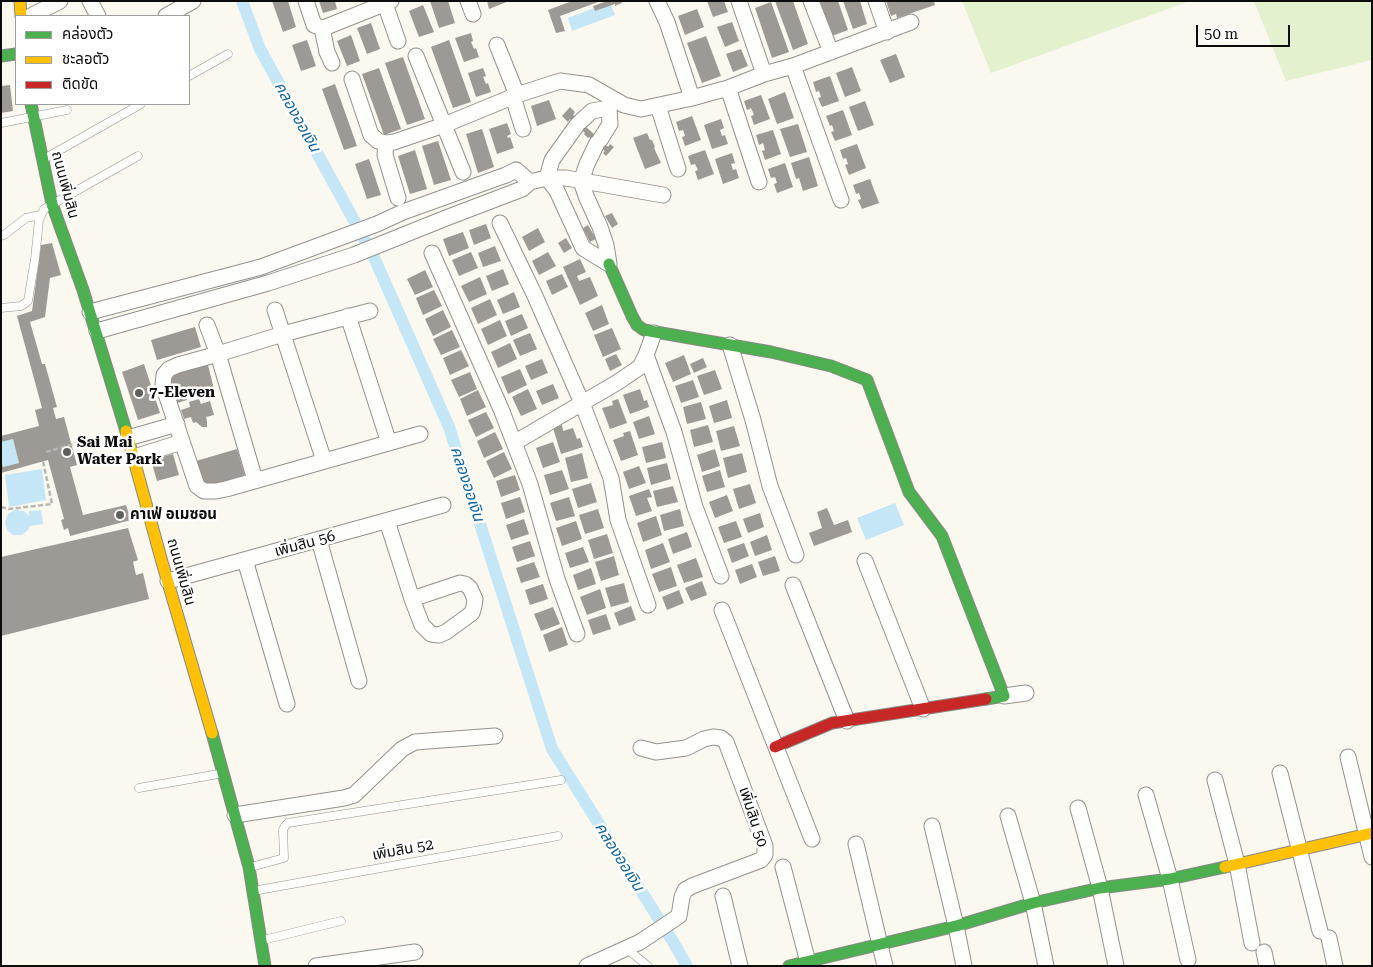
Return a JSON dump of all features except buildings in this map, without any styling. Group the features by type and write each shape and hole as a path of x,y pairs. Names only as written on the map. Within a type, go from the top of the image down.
{"street":[{"path":"20,1 21,15"},
{"path":"33,15 60,1"},
{"path":"90,1 97,15"},
{"path":"168,15 193,1"},
{"path":"306,1 314,25 325,29"},
{"path":"658,1 667,22 692,98"},
{"path":"739,1 764,74"},
{"path":"810,1 831,52"},
{"path":"876,1 887,32"},
{"path":"332,63 327,52 323,33 326,27 386,2 398,41"},
{"path":"352,79 371,135 378,141 386,143 444,125 515,96 560,81 589,85 611,103 641,109 658,106 728,88 911,22"},
{"path":"497,45 515,96 523,129"},
{"path":"1,56 15,54"},
{"path":"416,56 463,172"},
{"path":"793,66 841,200"},
{"path":"728,88 759,182"},
{"path":"546,178 552,160 578,124 592,111 611,103"},
{"path":"611,103 610,124 587,164 582,181 586,196 606,245 609,264 637,325 644,330 654,333 730,345 831,366 868,380 909,492 942,536 1004,696"},
{"name":"ถนนเพิ่มสิน","path":"31,105 52,204 96,331 224,773 249,867 265,966"},
{"path":"658,106 678,169"},
{"path":"386,143 385,155 398,198"},
{"path":"90,312 261,267 516,170 530,182"},
{"path":"546,178 557,191 583,248 609,264"},
{"path":"96,331 268,283 354,255 522,189 530,182 546,178 566,178 663,195"},
{"path":"500,222 582,403 612,478 618,520 648,605"},
{"path":"432,253 501,409 530,484 556,578 577,634"},
{"path":"275,310 324,461"},
{"path":"370,310 169,369 164,375 163,385 197,486 204,491 216,491 420,434"},
{"path":"348,316 389,443"},
{"path":"208,325 255,480"},
{"path":"514,443 640,367 654,333"},
{"path":"730,345 753,420 770,486 796,555"},
{"path":"646,355 674,432 695,507 721,576"},
{"path":"128,438 177,424"},
{"path":"134,457 182,442"},
{"name":"เพิ่มสิน 56","path":"168,581 443,505"},
{"path":"387,521 412,598"},
{"path":"319,540 359,681"},
{"path":"245,560 287,704"},
{"path":"865,561 923,709"},
{"path":"792,584 847,721"},
{"path":"722,610 812,839"},
{"path":"775,747 832,723 1026,694"},
{"path":"235,815 354,795 402,749 415,742 495,736"},
{"name":"เพิ่มสิน 50","path":"593,964 633,946 679,916 685,890 761,860 765,855 765,846 726,742 721,738 713,737 704,739 686,748 656,752 642,748"},
{"path":"1348,758 1369,833 1372,857"},
{"path":"1280,773 1300,850 1335,966"},
{"path":"1215,780 1261,953"},
{"path":"1146,794 1170,879 1188,960"},
{"path":"1078,808 1100,888 1116,966"},
{"path":"1008,816 1032,903 1046,966"},
{"path":"932,826 964,966"},
{"path":"789,966 808,964 956,926 1032,903 1100,888 1170,879 1369,833"},
{"path":"856,844 885,966"},
{"path":"783,867 808,964"},
{"path":"723,896 740,966"},
{"path":"316,966 414,952"}],"lane":[{"path":"190,75 228,54"},
{"path":"42,160 139,105"},
{"path":"1,123 67,110"},
{"path":"1,308 21,306 28,301 39,220 44,210 138,156"},
{"path":"1,236 26,218 40,215"},
{"path":"139,788 224,773"},
{"path":"249,867 284,858 283,830 284,826 288,823 561,780"},
{"name":"เพิ่มสิน 52","path":"252,891 558,836"},
{"path":"261,940 341,922"},
{"path":"633,946 648,966"}],"path":[{"path":"46,452 88,440"},
{"path":"1,507 52,504 44,461"}],"green space":[{"path":"962,1 1190,1 991,73"},
{"path":"1254,1 1372,1 1372,60 1286,81"}],"water":[{"path":"611,5 615,15 572,31 568,18 594,8 595,11"},
{"path":"13,439 19,463 3,467 1,442"},
{"path":"42,469 46,500 9,507 5,475"},
{"path":"895,503 904,525 866,540 857,518"},
{"path":"15,510 24,511 29,516 29,511 41,510 43,524 30,526 22,535 13,535 7,530 5,522 8,514"}],"waterway":[{"name":"คลองออเงิน","path":"242,1 260,49 373,255 449,427 552,749 687,966"}],"traffic: fast":[{"path":"1,56 15,54"},
{"path":"31,105 52,204 83,290 126,431"},
{"path":"609,264 632,316 637,325 644,330 771,352 831,366 867,380 909,492 942,536 1004,696 986,699"},
{"path":"212,733 249,867 265,966"},
{"path":"789,966 956,926 1033,903 1100,888 1170,879 1225,867"}],"traffic: slow":[{"path":"20,1 21,15"},
{"path":"126,431 212,733"},
{"path":"1225,867 1372,833"}],"traffic: jam":[{"path":"775,747 832,723 986,699"}],"place":[{"name":"7-Eleven","path":"139,393"},
{"name":"Sai Mai Water Park","path":"67,452"},
{"name":"คาเฟ่ อเมซอน","path":"120,515"}]}
